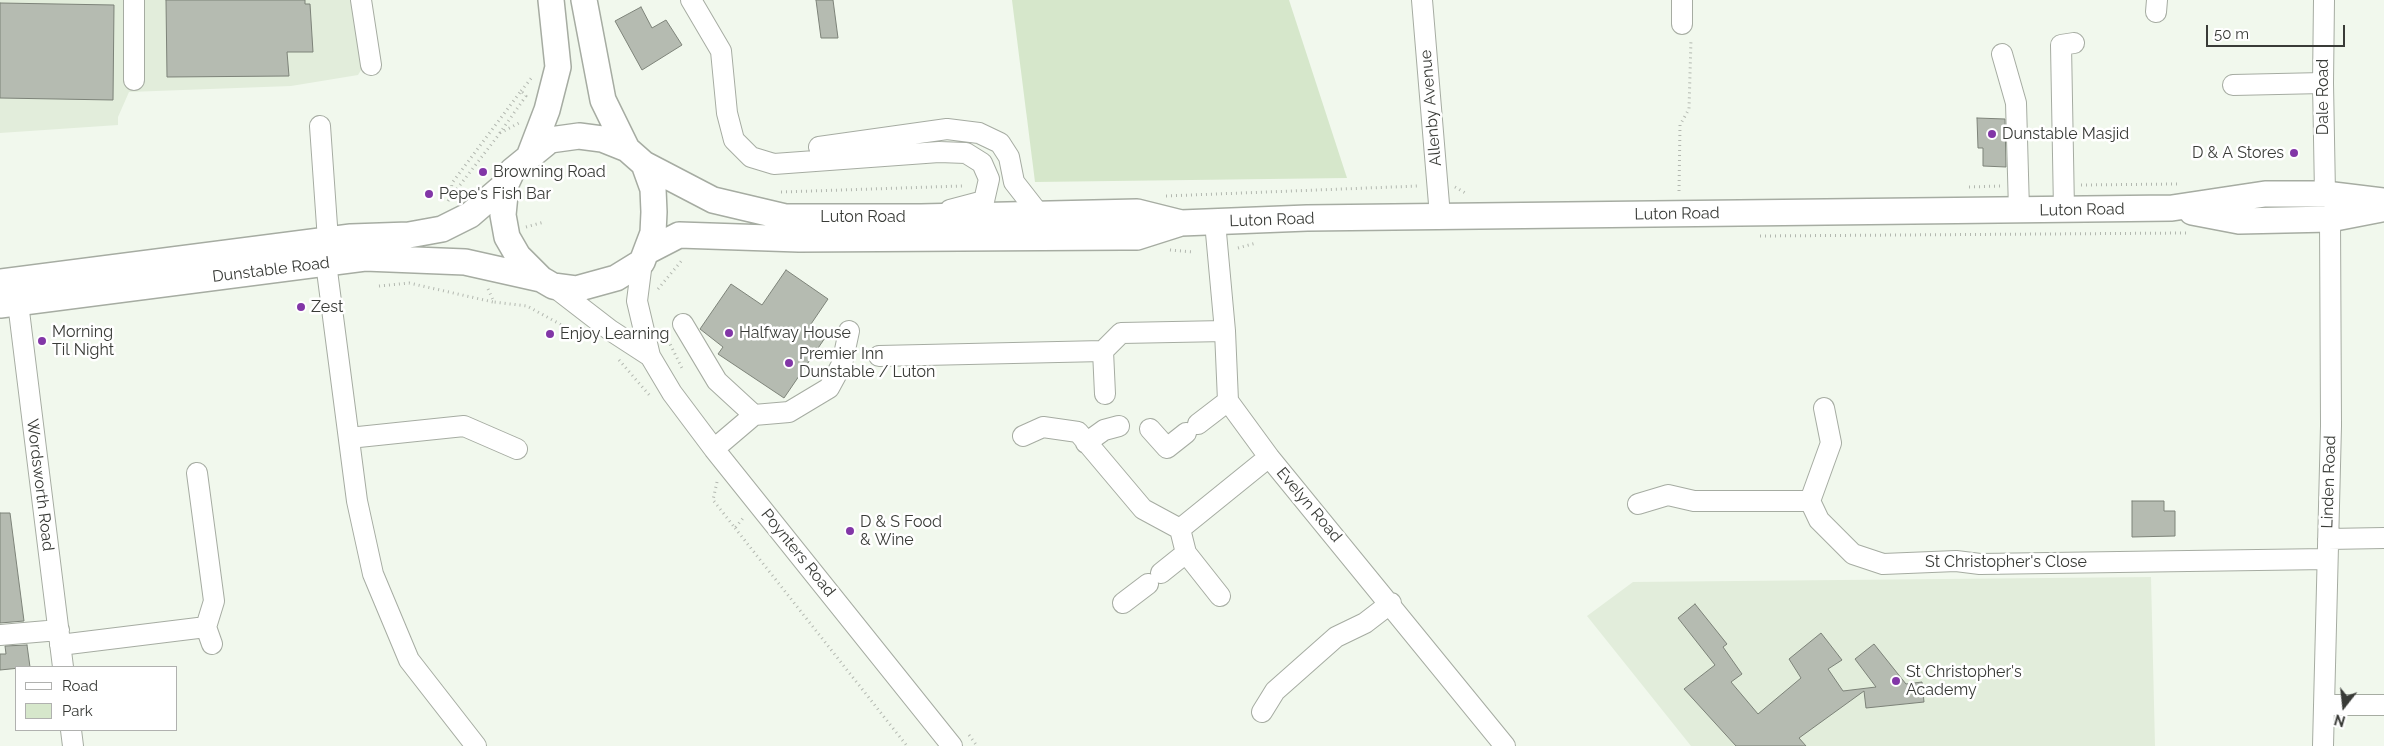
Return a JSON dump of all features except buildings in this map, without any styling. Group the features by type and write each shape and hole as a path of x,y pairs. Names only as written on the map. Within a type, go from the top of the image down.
{"main road":[{"path":"529,158 547,110 558,67 551,0"},
{"path":"584,0 603,100 653,189 653,233 645,256 616,278 576,289 547,283 518,256 507,236 503,215 506,184 512,171 550,140 578,136 602,139 635,157"},
{"name":"Luton Road","path":"635,157 713,200 785,217 922,217 1137,212 1181,223 1307,218 2172,208 2265,194 2325,194 2384,201"},
{"name":"Dunstable Road","path":"9,304 327,252 352,237 409,236 442,229 470,215 506,184"},
{"name":"Luton Road","path":"2172,208 2239,220 2330,219 2384,208"},
{"name":"Luton Road","path":"645,256 679,235 799,239 1137,237 1181,223"},
{"name":"Dunstable Road","path":"0,282 327,252 364,258 465,262 547,283"}],"street":[{"path":"134,0 134,80"},
{"path":"361,0 371,65"},
{"path":"691,0 721,51 727,113 734,140 750,157 774,164 939,152 966,153 982,163 989,179 984,201 922,217"},
{"name":"Allenby Avenue","path":"1422,0 1440,216"},
{"path":"1682,0 1682,24"},
{"name":"Dale Road","path":"2324,0 2322,83 2325,194"},
{"path":"2064,210 2060,45 2074,43"},
{"path":"2002,54 2016,103 2019,210"},
{"path":"2233,84 2322,83"},
{"path":"320,126 327,252 349,438 357,501 373,574 409,660 476,746"},
{"path":"819,147 947,129 979,134 1000,143 1009,156 1014,182 1039,214"},
{"name":"Linden Road","path":"2324,746 2331,426 2330,219"},
{"path":"1150,429 1167,448 1228,401 1225,331 1215,222"},
{"name":"Poynters Road","path":"645,256 637,301 650,356 672,393 714,449 952,746"},
{"name":"Poynters Road","path":"547,283 610,330 650,356"},
{"name":"Wordsworth Road","path":"9,304 63,666"},
{"path":"683,324 717,382 754,415"},
{"path":"714,449 754,415 789,412 830,388 842,364 849,331"},
{"path":"879,356 1103,351 1121,333 1225,331"},
{"path":"1103,351 1105,394"},
{"name":"Evelyn Road","path":"1228,401 1269,457 1391,603 1505,746"},
{"path":"1638,504 1668,495 1694,501 1810,501 1831,443 1824,408"},
{"path":"349,438 464,426 517,448"},
{"path":"1082,438 1119,426"},
{"path":"1023,436 1044,427 1082,438 1143,509 1180,529 1186,554 1220,596"},
{"path":"1180,529 1269,457"},
{"path":"0,635 59,638 209,636 214,601 197,473"},
{"name":"St Christopher's Close","path":"1810,501 1819,520 1853,554 1883,564 1956,561 1980,564 2327,549 2384,538"},
{"path":"1124,603 1186,554"},
{"path":"1262,712 1275,691 1336,637 1365,623 1391,603"},
{"path":"2324,705 2384,705"},
{"path":"71,731 73,746"}],"path":[{"path":"1678,191 1680,125 1689,109 1691,37 1682,24"},
{"path":"521,91 529,80"},
{"path":"450,198 452,183 469,159"},
{"path":"1163,196 1418,186"},
{"path":"1752,236 2190,233"},
{"path":"1238,248 1264,240"},
{"path":"1166,250 1194,252"},
{"path":"656,292 685,256"},
{"path":"382,280 379,286 409,283 455,291 494,302 527,306 591,341"},
{"path":"480,287 488,288 494,302"},
{"path":"666,336 685,376"},
{"path":"615,354 651,398"},
{"path":"718,479 713,500 907,746"},
{"path":"735,528 746,515"}],"shaded area":[{"path":"0,0 355,0 366,62 358,75 291,86 129,92 118,117 118,125 0,133"},
{"name":"St Christopher's Academy","path":"2151,577 2155,746 1691,746 1587,616 1633,582"}],"green space":[{"path":"1012,0 1289,0 1347,178 1035,182"}],"place":[{"name":"Dunstable Masjid","path":"1992,134"},
{"name":"D & A Stores","path":"2294,153"},
{"name":"Browning Road","path":"483,172"},
{"name":"Pepe's Fish Bar","path":"429,194"},
{"name":"Zest","path":"301,307"},
{"name":"Halfway House","path":"729,333"},
{"name":"Enjoy Learning","path":"550,334"},
{"name":"Morning Til Night","path":"42,341"},
{"name":"Premier Inn Dunstable / Luton","path":"789,363"},
{"name":"D & S Food & Wine","path":"850,531"},
{"name":"St Christopher's Academy","path":"1896,681"}]}
